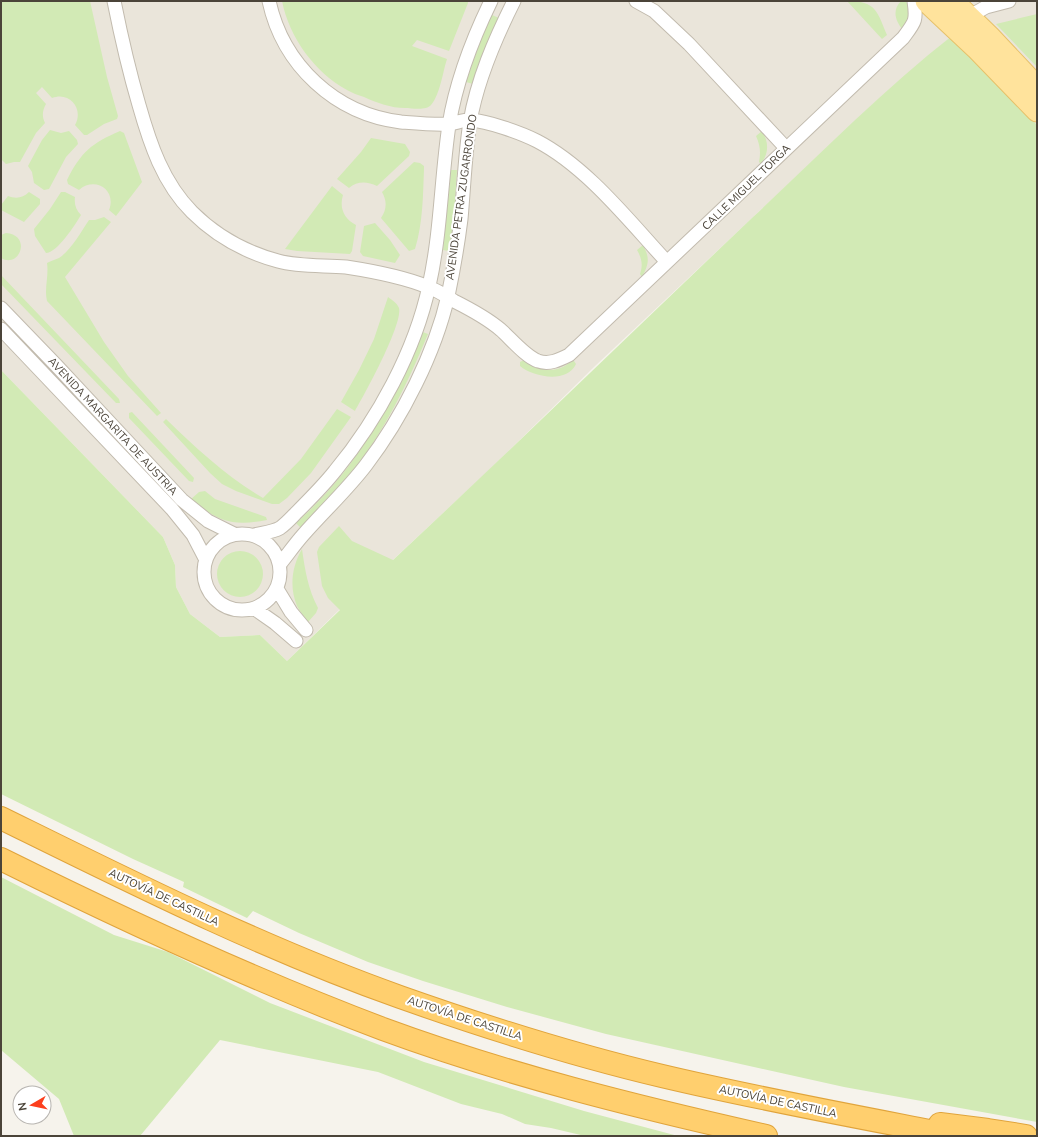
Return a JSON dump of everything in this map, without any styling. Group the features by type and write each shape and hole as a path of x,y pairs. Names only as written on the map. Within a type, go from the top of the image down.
{"highway":[{"name":"AUTOVÍA DE CASTILLA","path":"1,818 104,869 211,919 312,963 399,996 510,1034 662,1076 807,1108 956,1136"},
{"path":"1,859 90,903 194,951 294,994 385,1029 492,1065 581,1091 659,1112 766,1136"},
{"path":"807,1108 1026,1136"}],"main road":[{"path":"926,1 976,48 1037,111"},
{"path":"953,1 989,36 1037,87"}],"street":[{"path":"114,1 127,64 154,152 170,184 192,213 218,234 244,250 279,261 347,268 398,278 429,287 448,297"},
{"path":"269,1 279,32 290,52 306,74 335,98 356,110 401,122 449,124 470,120 501,127 536,141 559,155 580,171 668,262"},
{"name":"AVENIDA PETRA ZUGARRONDO","path":"254,535 279,528 322,487 344,460 369,424 408,351 418,325 429,287 440,218 449,124 463,68 491,1"},
{"name":"AVENIDA PETRA ZUGARRONDO","path":"280,564 303,535 336,501 361,471 388,434 427,359 448,297 461,220 464,165 470,120 490,54 514,1"},
{"path":"636,1 654,11 689,44 786,148"},
{"name":"CALLE MIGUEL TORGA","path":"448,297 477,313 500,329 527,354 537,361 556,362 569,355 903,38 913,25 916,14 914,1"},
{"path":"968,17 986,7 1009,1"},
{"name":"AVENIDA MARGARITA DE AUSTRIA","path":"1,308 182,500 208,521 234,534"},
{"name":"AVENIDA MARGARITA DE AUSTRIA","path":"1,329 172,509 193,535 206,560"},
{"path":"234,534 254,535 271,546 280,564 280,576 277,589 272,597 255,609 240,611 226,608 215,600 206,588 203,574 206,560 212,548 222,540 234,534"},
{"path":"277,589 291,612 306,630"},
{"path":"255,609 275,622 296,641"}],"shaded area":[{"path":"1,1 1037,1 1037,125 953,35 872,105 594,367 487,472 337,612 287,661 260,635 220,637 190,614 176,587 175,565 163,537 1,370"}],"green space":[{"path":"1,1 90,1 107,77 118,116 117,119 104,124 87,135 84,135 75,125 78,113 74,103 70,99 64,97 59,96 52,98 42,87 36,93 46,104 43,114 45,123 36,133 20,162 6,164 1,159"},
{"path":"282,1 468,1 468,3 449,51 417,40 412,46 447,59 439,89 434,101 429,107 419,109 384,105 351,92 335,83 314,64 305,53 291,28 285,14"},
{"path":"847,1 857,1 870,5 878,14 887,35 882,39"},
{"path":"901,1 906,1 909,12 907,23 903,30 896,19 896,8"},
{"path":"1037,14 1037,67 996,24"},
{"path":"492,15 499,18 481,60 473,84 466,82 482,36"},
{"path":"953,35 1037,125 1037,1122 844,1087 606,1034 507,1007 423,981 368,962 299,933 253,911 247,918 183,887 184,882 133,859 1,794 1,370 163,537 175,565 176,587 190,614 220,637 260,635 287,661 340,610 328,598 322,586 317,552 319,547 339,526 352,541 393,560 851,124 901,78"},
{"path":"50,130 61,133 69,131 77,140 78,144 66,157 49,189 44,190 34,183 32,172 28,166 42,140"},
{"path":"120,131 124,133 142,182 116,216 109,210 111,203 110,196 103,187 92,184 79,190 68,184 67,180 77,162 88,150 95,144"},
{"path":"762,131 767,143 767,152 761,164 759,162 760,149 756,136"},
{"path":"371,138 405,144 410,152 409,156 377,186 362,182 349,188 337,179 361,152"},
{"path":"414,162 420,163 424,166 423,199 418,239 415,249 409,251 381,218 386,205 382,192"},
{"path":"451,170 457,170 454,218 449,251 443,250"},
{"path":"332,186 343,195 342,209 348,220 356,225 352,251 350,254 285,249"},
{"path":"29,192 40,199 40,204 24,222 1,210 1,205 8,196 19,197 24,196"},
{"path":"61,192 65,192 75,197 76,207 81,215 60,244 50,252 46,253 35,236 34,229"},
{"path":"104,217 111,222 65,277 104,342 128,376 161,413 157,416 47,301 47,263 59,258 68,250 89,220"},
{"path":"375,223 390,240 400,255 395,263 363,256 360,252 364,226"},
{"path":"6,233 14,235 19,239 21,245 18,255 13,259 8,260 1,258 1,235"},
{"path":"643,245 648,261 642,277 640,274 642,262 637,250"},
{"path":"1,275 119,399 120,403 116,403 1,284"},
{"path":"388,297 396,303 399,308 399,316 382,359 355,411 341,402 374,339"},
{"path":"420,331 428,334 404,388 386,423 347,479 328,501 301,528 296,523 335,483 360,449 395,385"},
{"path":"524,360 536,367 548,370 561,368 572,360 576,364 572,370 565,374 550,377 526,370 520,366 520,362"},
{"path":"337,409 351,417 311,473 287,498 279,504 272,504 236,491 222,484 163,422 166,419 224,471 263,498 301,459"},
{"path":"132,412 194,478 193,482 189,481 129,418 129,413"},
{"path":"205,491 215,499 266,517 267,520 244,523 235,522 209,513 190,500 199,492"},
{"path":"302,549 309,587 318,608 316,613 308,622 297,606 292,584 296,562"},
{"path":"240,551 253,555 259,561 263,574 259,587 253,593 240,597 227,593 221,587 217,574 221,561 227,555"},
{"path":"1,877 114,935 168,952 270,1003 424,1062 584,1111 678,1136 585,1136 525,1124 502,1114 461,1104 378,1072 220,1040 140,1136 74,1136 59,1099 52,1093 52,1085 42,1085 1,1050"}]}
